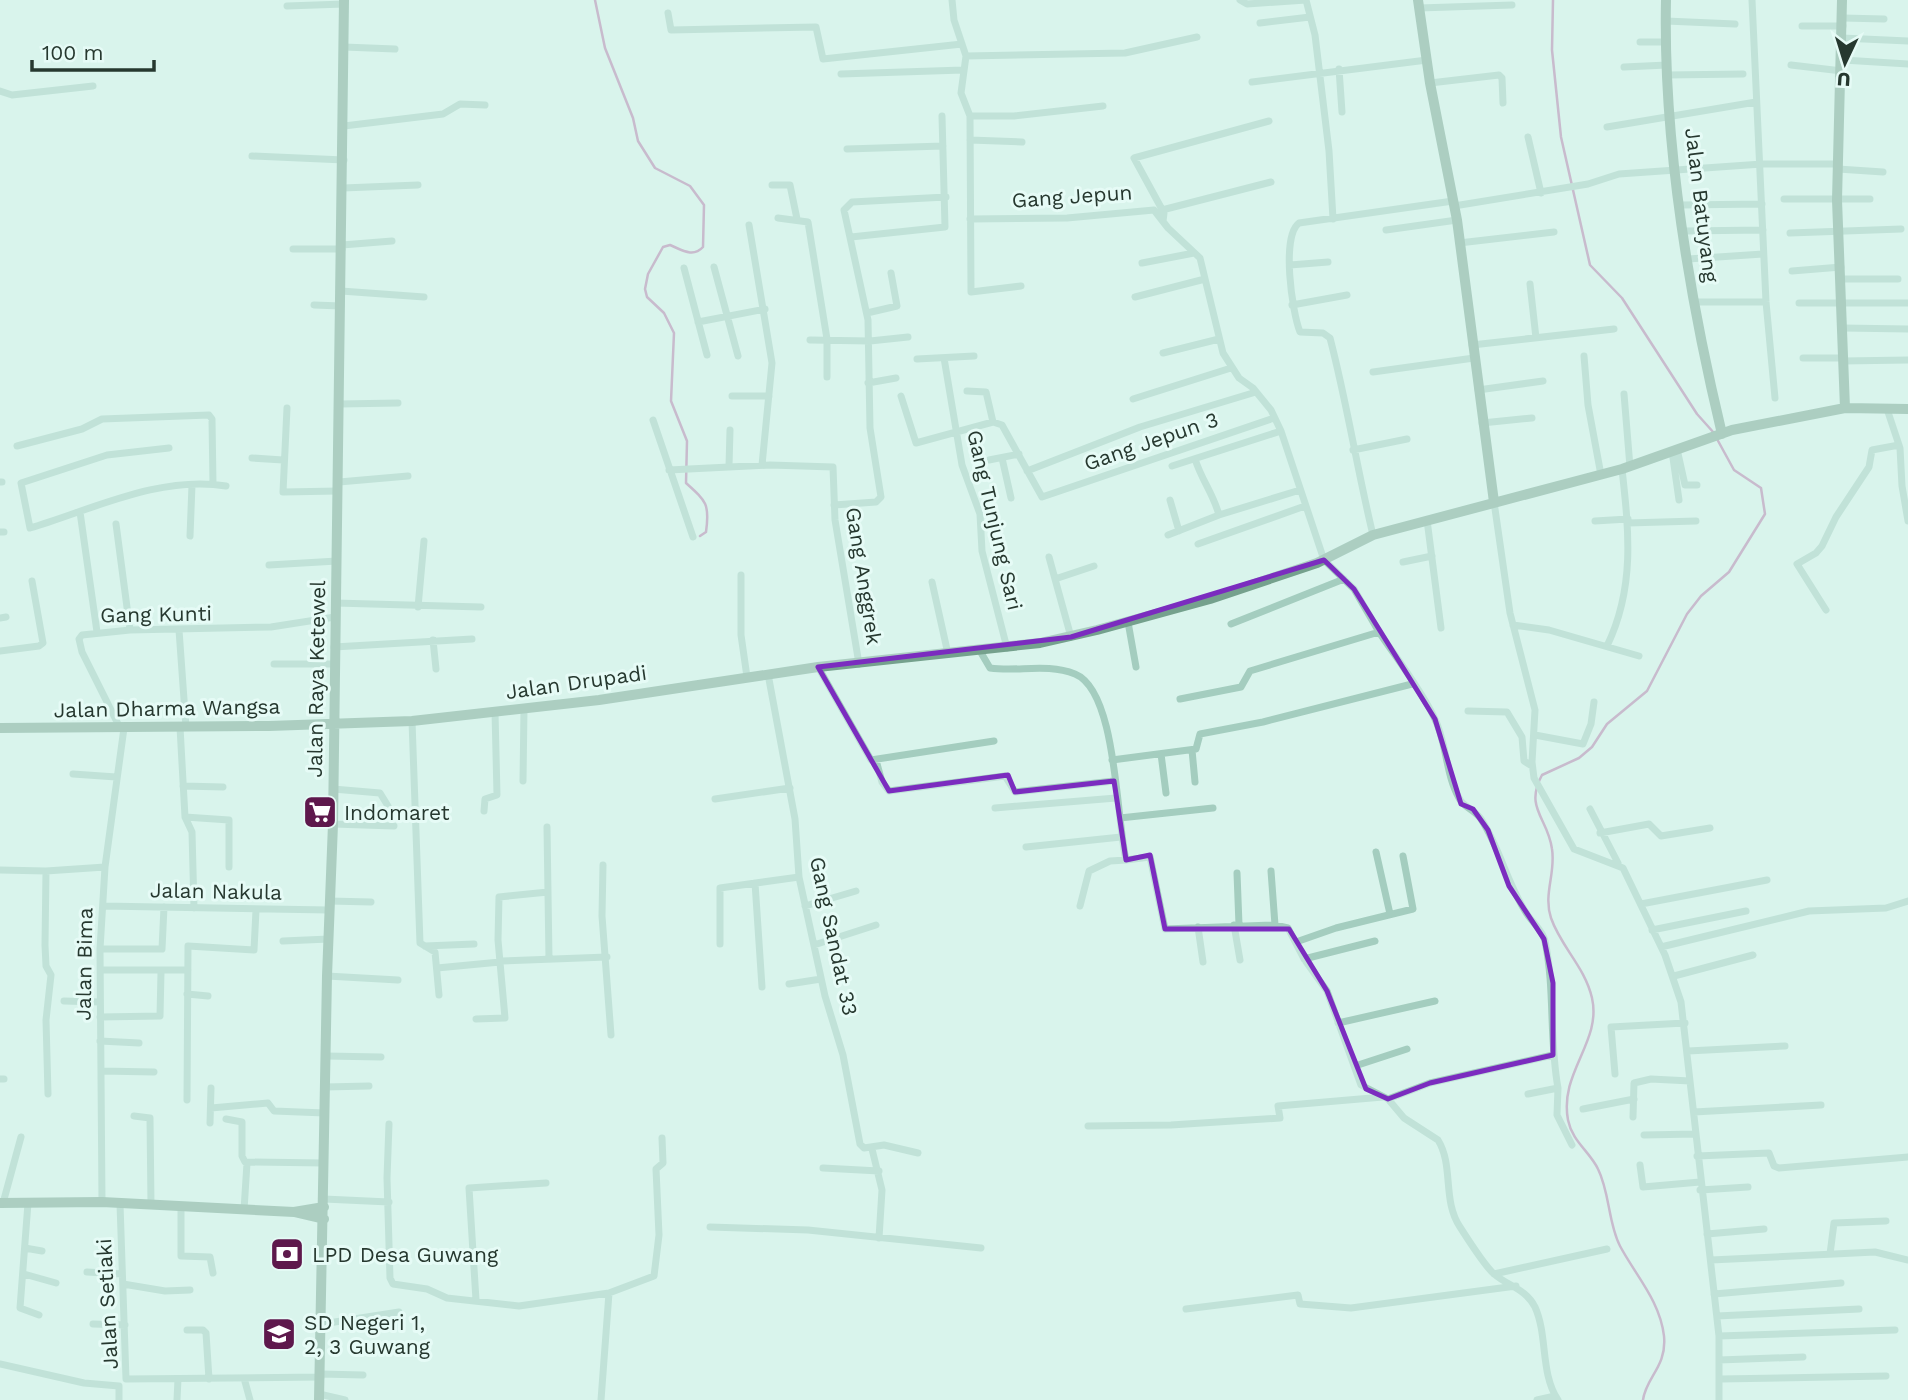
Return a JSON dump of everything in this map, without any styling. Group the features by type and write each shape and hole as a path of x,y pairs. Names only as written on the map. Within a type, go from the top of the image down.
{"street":[{"path":"952,0 954,20 967,56 961,93 970,116 971,292 1021,286"},
{"path":"1240,0 1247,4 1306,0 1315,35 1317,71 1329,151 1333,219"},
{"name":"Jalan Batuyang","path":"1666,0 1667,70 1676,170 1695,303 1720,434"},
{"path":"1752,0 1756,102 1762,164 1763,254 1775,398"},
{"path":"1842,0 1843,60 1837,200 1842,279 1844,408"},
{"path":"287,6 344,2"},
{"name":"Jalan Raya Ketewel","path":"319,1397 327,976 333,824 344,160 344,2"},
{"path":"1512,5 1419,4 1430,83 1457,220 1482,423 1513,625 1535,710 1532,766 1538,787 1574,849 1618,863"},
{"path":"668,13 671,30 817,27 823,59 962,44"},
{"path":"1260,23 1310,17"},
{"path":"1802,26 1884,19"},
{"path":"1666,21 1735,24"},
{"path":"967,56 1125,54 1197,37"},
{"path":"1842,38 1908,41"},
{"path":"1640,42 1666,42"},
{"path":"344,47 395,49"},
{"path":"1252,82 1317,71 1427,60"},
{"path":"1843,60 1908,64"},
{"path":"1791,65 1842,71"},
{"path":"1624,67 1743,74"},
{"path":"841,74 948,68 963,70"},
{"path":"1339,69 1342,112"},
{"path":"1430,83 1499,75 1502,78 1503,103"},
{"path":"0,91 12,95 93,86"},
{"path":"1606,127 1671,114 1756,102"},
{"path":"344,126 443,114 460,104 485,105"},
{"path":"970,116 1014,116 1103,106"},
{"path":"851,237 943,229 946,222 946,197 942,116"},
{"path":"1163,221 1162,210 1133,158 1269,121"},
{"path":"1528,137 1541,193"},
{"path":"970,140 1023,142"},
{"path":"847,149 943,146"},
{"path":"252,156 344,160"},
{"path":"1373,535 1353,450 1347,402 1330,338 1323,333 1300,332 1292,306 1290,265 1296,225 1541,193 1579,186 1619,174 1762,164 1838,166 1883,172"},
{"path":"1162,210 1271,182"},
{"path":"343,188 418,185"},
{"path":"772,186 790,185 797,219"},
{"path":"834,505 876,502 880,499 870,428 870,341 867,313 844,210 852,202 946,197"},
{"path":"1784,199 1870,199"},
{"path":"1681,205 1762,204"},
{"name":"Gang Jepun","path":"970,219 1067,218 1150,208 1203,264 1219,340 1231,368 1256,392 1281,432 1325,559"},
{"path":"778,218 808,222 827,339 827,377"},
{"path":"1386,230 1457,220"},
{"path":"749,225 772,363 762,465"},
{"path":"1790,233 1901,229"},
{"path":"1684,231 1763,230"},
{"path":"1459,243 1554,232"},
{"path":"293,249 392,241"},
{"path":"1142,263 1194,253"},
{"path":"1688,259 1763,254"},
{"path":"1290,265 1328,262"},
{"path":"714,267 738,356"},
{"path":"1792,271 1841,267"},
{"path":"684,268 707,355"},
{"path":"867,313 897,306 891,273"},
{"path":"1135,297 1205,279"},
{"path":"1842,279 1898,279"},
{"path":"1530,284 1536,338"},
{"path":"341,291 424,298"},
{"path":"1292,306 1346,295"},
{"path":"1695,303 1766,302"},
{"path":"1799,303 1908,303"},
{"path":"314,306 341,306"},
{"path":"698,322 765,309"},
{"path":"1472,345 1614,328"},
{"path":"1843,328 1908,329"},
{"path":"810,340 870,341 908,337"},
{"path":"1163,353 1219,340"},
{"path":"918,359 974,356"},
{"path":"1584,356 1588,405 1601,475"},
{"name":"Gang Tunjung Sari","path":"944,358 962,465 980,514 982,551 1007,648"},
{"path":"1373,372 1474,358"},
{"path":"1803,358 1908,360"},
{"path":"1133,399 1231,368"},
{"path":"868,383 896,378"},
{"path":"1478,390 1543,381"},
{"path":"967,391 986,392 993,422"},
{"path":"901,396 915,442 993,422 1004,427 1027,471 1140,427 1256,392"},
{"path":"1607,646 1622,611 1628,586 1624,394"},
{"path":"732,396 769,396"},
{"path":"340,404 398,402"},
{"path":"288,408 283,460 284,493 408,477"},
{"name":"Jalan Drupadi","path":"334,725 412,721 524,709 835,665 1007,648 1071,637 1257,584 1325,559 1373,535 1626,468 1720,434 1844,408 1908,409"},
{"path":"1887,409 1902,447 1908,522"},
{"path":"17,446 82,429 102,419 141,415 209,415 212,419 213,484"},
{"name":"Gang Jepun 3","path":"1027,471 1040,496 1274,418"},
{"path":"1482,423 1532,418"},
{"path":"653,419 693,537"},
{"path":"729,466 730,430"},
{"path":"1172,466 1281,432"},
{"path":"1353,450 1407,439"},
{"path":"1826,610 1797,565 1822,546 1836,517 1869,467 1872,450 1902,447"},
{"path":"169,448 107,455 21,483 30,528 117,499 192,485 226,485"},
{"path":"1674,450 1685,485 1697,485"},
{"path":"1674,450 1679,500"},
{"path":"989,460 1019,454"},
{"path":"252,458 283,460"},
{"path":"1002,458 1011,498"},
{"path":"1195,459 1202,481 1213,491 1219,515"},
{"name":"Gang Anggrek","path":"669,470 762,465 830,466 833,469 834,505 859,664"},
{"path":"190,536 192,485"},
{"path":"1168,535 1219,515 1300,490"},
{"path":"1170,500 1179,531"},
{"path":"1198,544 1305,506"},
{"path":"80,512 97,632"},
{"path":"1427,520 1441,628"},
{"path":"1595,521 1696,521"},
{"path":"116,524 130,630"},
{"path":"418,607 424,541"},
{"path":"1403,562 1432,556"},
{"path":"1049,558 1071,637"},
{"path":"1325,559 1354,589 1435,719 1450,779 1460,802 1473,809 1488,830 1503,863 1508,885 1544,939 1546,964 1553,983 1549,1009 1558,1088 1557,1115 1572,1145"},
{"path":"269,565 337,561"},
{"path":"1055,579 1094,566"},
{"path":"741,575 741,635 747,677"},
{"path":"1231,624 1344,579"},
{"path":"0,651 39,646 43,643 32,581"},
{"path":"932,582 948,654"},
{"path":"335,603 481,607"},
{"name":"Gang Kunti","path":"122,728 79,644 79,636 130,630 271,627 335,617"},
{"path":"1128,622 1136,667"},
{"path":"1513,625 1549,630 1639,656"},
{"path":"179,630 183,786 185,817 192,832 194,908"},
{"path":"1180,699 1241,687 1250,671 1379,632"},
{"path":"334,647 472,639"},
{"path":"433,640 436,668"},
{"path":"979,651 990,668 1030,667 1078,675 1087,683 1103,709 1110,732 1116,798 1126,860"},
{"path":"274,664 334,664"},
{"path":"821,667 868,758 876,760 994,741"},
{"name":"Gang Sandat 33","path":"768,674 790,788 799,877 805,906 821,979 843,1055 860,1144 864,1149 872,1149"},
{"path":"1112,760 1192,750 1197,748 1198,737 1202,734 1263,722 1412,684"},
{"path":"1535,735 1583,744 1591,724 1594,702"},
{"path":"523,781 524,709"},
{"path":"1468,711 1507,712 1522,737 1524,761 1532,766"},
{"path":"484,811 485,799 497,795 495,712"},
{"path":"412,721 421,946"},
{"name":"Jalan Dharma Wangsa","path":"0,728 334,725"},
{"name":"Jalan Bima","path":"102,1202 100,949 105,867 122,728"},
{"path":"1192,750 1195,782"},
{"path":"1161,754 1166,793"},
{"path":"876,760 882,782 889,791 1005,776 1015,792 1114,781"},
{"path":"73,775 116,777"},
{"path":"183,786 223,787"},
{"path":"715,799 790,788"},
{"path":"333,789 380,793 388,806"},
{"path":"995,808 1116,798"},
{"path":"1120,818 1213,808"},
{"path":"1590,808 1600,833 1623,868 1674,976 1685,1023 1700,1186 1719,1336 1719,1400"},
{"path":"185,817 229,820 229,867"},
{"path":"333,824 394,827"},
{"path":"1600,833 1649,824 1661,836 1710,828"},
{"path":"547,827 549,960"},
{"path":"1026,847 1121,837"},
{"path":"1376,852 1390,914"},
{"path":"1296,942 1414,908 1403,856"},
{"path":"1080,906 1089,871 1110,861 1150,857 1165,929 1236,925 1275,925 1288,928 1304,960 1326,987 1361,1085 1386,1098 1404,1118 1433,1134 1440,1144 1451,1212 1494,1274 1516,1286 1536,1309 1557,1398 1537,1400"},
{"path":"603,865 602,916 611,1035"},
{"path":"0,870 46,872 105,867"},
{"path":"1271,871 1275,925"},
{"path":"46,872 46,966 51,975 46,1020 48,1094"},
{"path":"1237,873 1236,925 1240,960"},
{"path":"720,944 718,891 722,887 799,877"},
{"path":"1640,904 1767,880"},
{"path":"755,883 762,987"},
{"path":"805,906 856,891"},
{"path":"476,1019 505,1019 500,961 499,897 548,892"},
{"path":"1661,947 1809,911 1886,908 1908,901"},
{"name":"Jalan Nakula","path":"103,906 256,910 371,902"},
{"path":"100,949 163,949 164,907"},
{"path":"187,1100 190,945 256,948 256,910"},
{"path":"1652,930 1746,911"},
{"path":"814,945 876,925"},
{"path":"1198,927 1203,962"},
{"path":"283,941 328,939"},
{"path":"1304,960 1375,941"},
{"path":"421,946 474,944"},
{"path":"421,946 435,952 439,995"},
{"path":"1674,976 1753,955"},
{"path":"437,968 500,961 607,957"},
{"path":"101,970 188,970"},
{"path":"100,1017 160,1016 161,972"},
{"path":"327,976 398,981"},
{"path":"789,984 821,979"},
{"path":"187,994 208,996"},
{"path":"64,1001 100,1002"},
{"path":"1338,1023 1435,1001"},
{"path":"1615,1074 1611,1027 1685,1023"},
{"path":"100,1041 139,1043"},
{"path":"1688,1051 1784,1046"},
{"path":"1355,1066 1407,1049"},
{"path":"1088,1126 1171,1125 1280,1118 1278,1105 1386,1098 1430,1083 1553,1055"},
{"path":"326,1056 381,1057"},
{"path":"101,1071 154,1072"},
{"path":"1633,1117 1634,1085 1637,1082 1690,1081"},
{"path":"325,1087 369,1086"},
{"path":"210,1124 211,1088"},
{"path":"1528,1094 1558,1088"},
{"path":"1583,1109 1634,1098"},
{"path":"211,1108 268,1103 274,1111 325,1114"},
{"path":"1694,1112 1821,1105"},
{"path":"134,1116 150,1118 151,1205"},
{"path":"226,1119 242,1122 242,1156 247,1163 244,1210"},
{"path":"389,1124 387,1178 390,1278 393,1284 427,1289 447,1298 519,1306 608,1293 656,1273 659,1235 656,1169 663,1163 662,1138"},
{"path":"1644,1135 1695,1134"},
{"path":"21,1137 2,1203 102,1202 294,1212 324,1219"},
{"path":"879,1238 882,1190 872,1149 884,1145 918,1153"},
{"path":"1697,1156 1769,1153 1774,1166 1779,1168 1908,1157"},
{"path":"247,1163 324,1163"},
{"path":"1640,1165 1643,1187 1748,1187"},
{"path":"823,1168 878,1171"},
{"path":"476,1300 468,1188 546,1184"},
{"path":"294,1212 324,1203 389,1202"},
{"path":"28,1203 20,1309 38,1315"},
{"name":"Jalan Setiaki","path":"120,1203 126,1378 363,1375"},
{"path":"181,1206 181,1256 210,1257 213,1273"},
{"path":"1830,1254 1834,1223 1886,1221"},
{"path":"710,1227 808,1230 981,1248"},
{"path":"1707,1234 1764,1229"},
{"path":"25,1248 42,1251"},
{"path":"1494,1274 1607,1248"},
{"path":"1711,1261 1875,1252 1908,1260"},
{"path":"87,1272 122,1274"},
{"path":"24,1274 56,1283"},
{"path":"1714,1293 1841,1283"},
{"path":"123,1284 165,1291 190,1290"},
{"path":"1186,1309 1298,1295 1300,1304 1351,1308 1516,1286"},
{"path":"601,1400 608,1293"},
{"path":"1717,1316 1859,1309"},
{"path":"322,1324 398,1312"},
{"path":"93,1324 125,1325"},
{"path":"187,1330 203,1330 206,1333 209,1379"},
{"path":"1719,1336 1895,1330"},
{"path":"1720,1360 1803,1357"},
{"path":"0,1364 74,1382 119,1386"},
{"path":"1720,1379 1886,1376"},
{"path":"119,1400 119,1386 126,1378"},
{"path":"244,1378 250,1400"},
{"path":"177,1400 178,1379"},
{"path":"319,1397 345,1400"}],"highlighted area":[{"path":"1324,560 1354,589 1435,719 1461,804 1473,809 1488,830 1509,886 1544,939 1553,983 1553,1055 1430,1083 1388,1099 1366,1089 1327,991 1289,929 1165,929 1150,855 1126,860 1114,781 1015,792 1008,775 889,791 818,667 1071,637"}],"waterway":[{"path":"595,0 605,48 633,118 638,141 655,168 690,186 704,205 703,247 691,253 670,245 663,247 648,274 645,289 647,297 664,313 674,333 671,401 687,441 686,483 702,499 707,509 706,532 700,536"},
{"path":"1553,0 1552,50 1561,137 1590,265 1622,298 1697,414 1714,433"},
{"path":"1643,1400 1662,1356 1662,1323 1653,1300 1616,1237 1598,1169 1573,1134 1568,1120 1569,1087 1591,1029 1592,998 1584,976 1551,918 1548,900 1552,849 1535,796 1542,775 1579,758 1592,747 1607,724 1647,691 1687,614 1701,596 1729,572 1765,514 1761,488 1734,470 1717,439"}],"place":[{"name":"Indomaret","path":"320,812"},
{"name":"LPD Desa Guwang","path":"287,1254"},
{"name":"SD Negeri 1, 2, 3 Guwang","path":"279,1334"}]}
